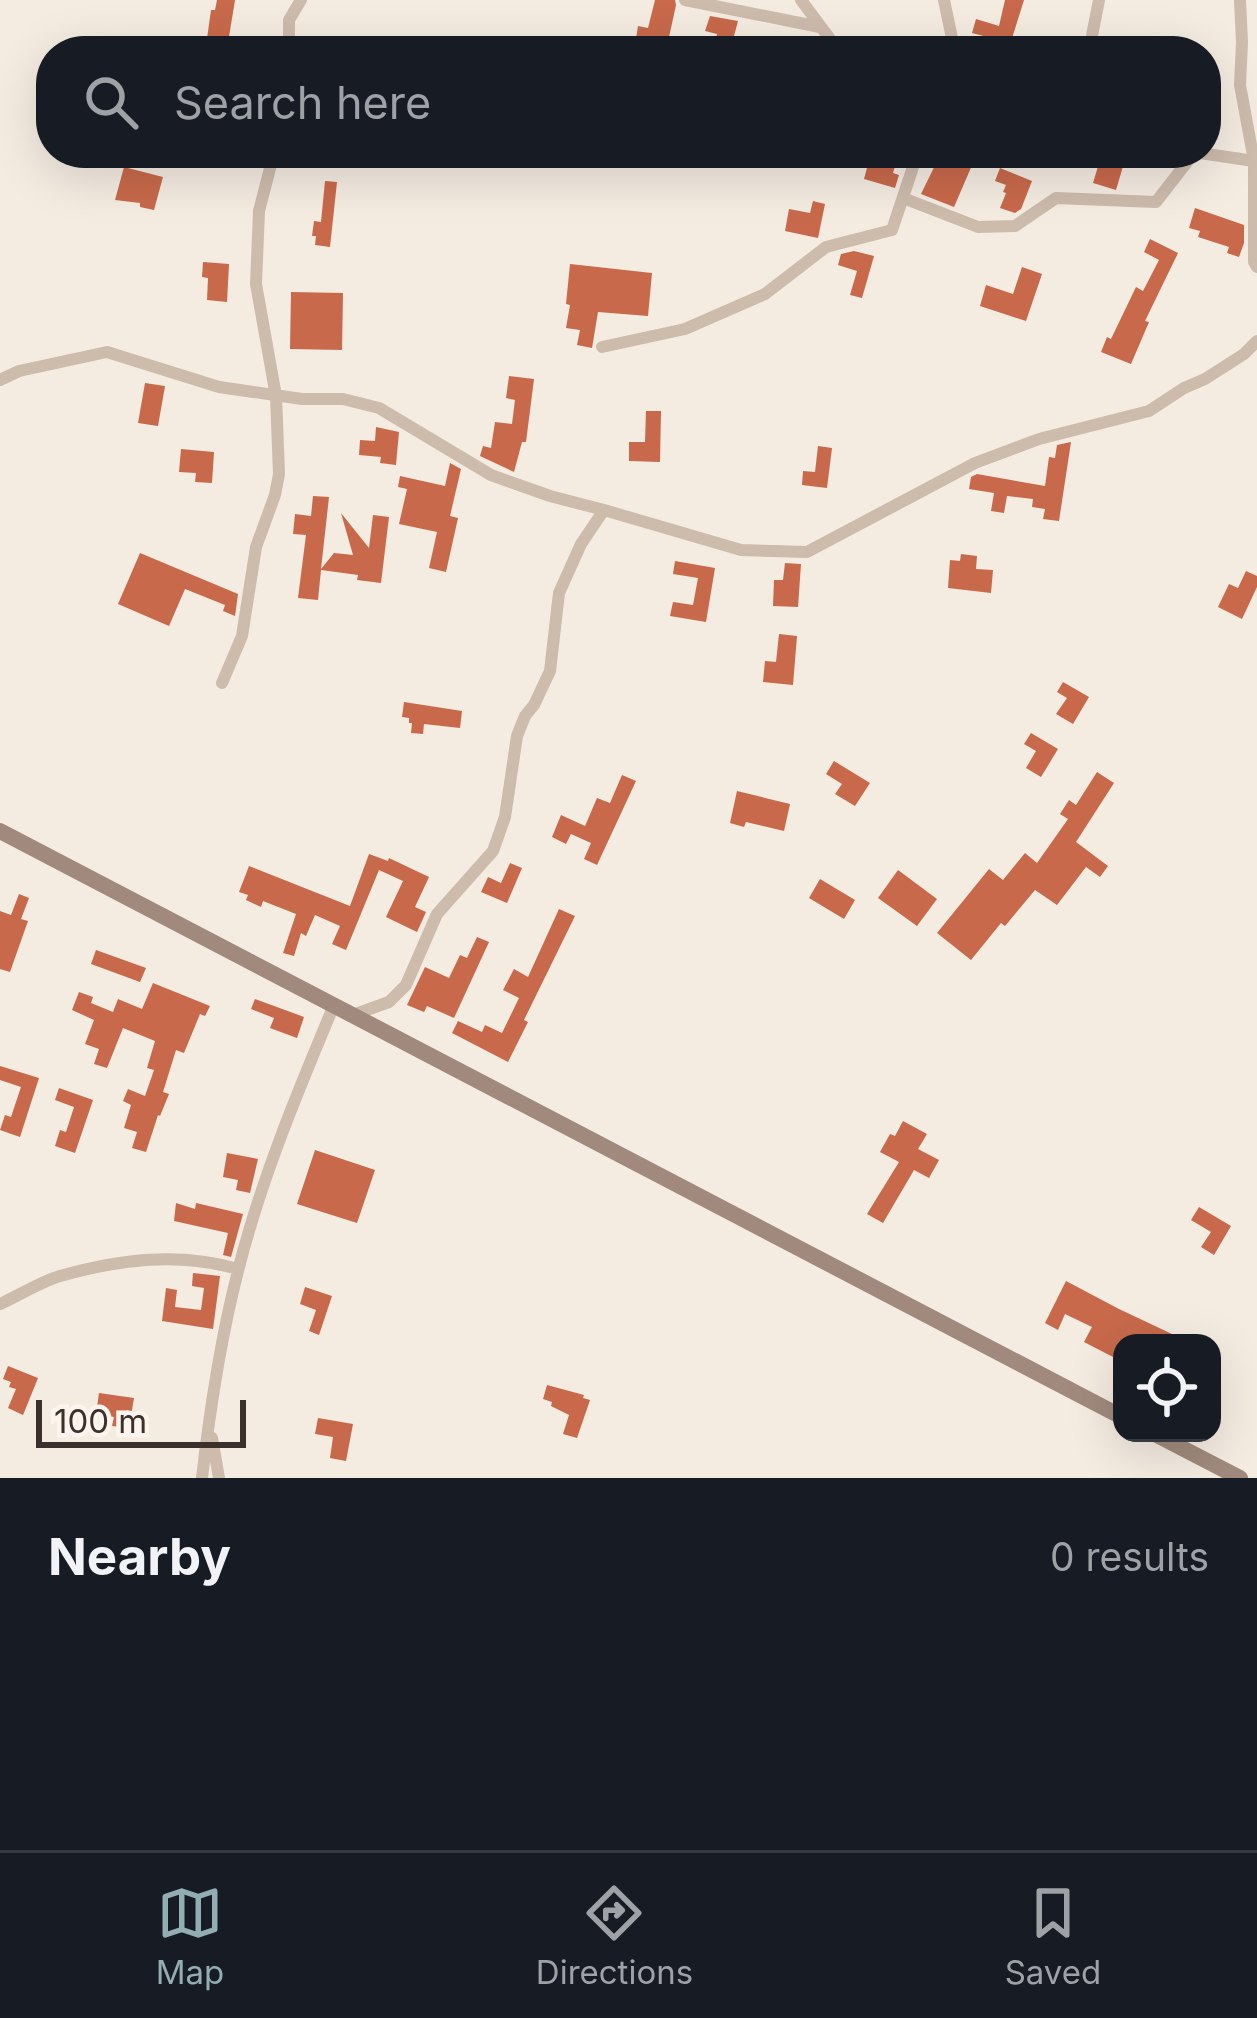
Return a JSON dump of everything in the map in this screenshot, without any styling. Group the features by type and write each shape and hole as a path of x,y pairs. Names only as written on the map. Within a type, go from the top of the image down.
{"main road":[{"path":"0,831 1113,1412"},
{"path":"1170,1442 1240,1478"}],"street":[{"path":"289,36 289,20 301,0"},
{"path":"685,0 820,27"},
{"path":"801,0 827,36"},
{"path":"944,0 952,36"},
{"path":"1092,36 1100,0"},
{"path":"1240,0 1240,85 1254,161 1257,267"},
{"path":"1221,156 1254,161"},
{"path":"222,683 242,636 256,547 279,474 275,396 256,284 259,211 270,168"},
{"path":"602,347 685,329 765,293 826,247 892,230 913,168"},
{"path":"903,198 978,227 1015,226 1056,198 1156,202 1184,168"},
{"path":"0,380 19,371 106,352 219,387 302,399 343,399 379,408 491,475 550,496 741,550 808,552 975,463 1039,439 1149,411 1225,367 1257,341"},
{"path":"353,1015 389,1002 406,985 436,914 494,851 506,817 517,736 550,670 559,593 581,544 604,509"},
{"path":"202,1478 238,1269 283,1128 334,1005"},
{"path":"0,1304 57,1277 155,1258 206,1260 238,1269"},
{"path":"209,1418 219,1478"}],"building":[{"path":"217,0 235,0 229,36 207,36 211,10"},
{"path":"655,0 675,0 669,36 636,36 638,26 648,28"},
{"path":"1005,0 1024,0 1013,36 972,33 976,19 999,26"},
{"path":"710,16 738,21 734,36 705,31"},
{"path":"124,168 163,177 154,210 115,200"},
{"path":"867,168 894,168 893,173 899,175 895,188 864,179"},
{"path":"934,168 971,168 954,207 921,194"},
{"path":"1000,168 1032,181 1015,213 1000,208 1006,185 995,181"},
{"path":"1098,168 1123,168 1116,190 1093,183"},
{"path":"325,181 337,182 330,247 315,245 316,236 312,236 314,221 321,222"},
{"path":"813,201 825,204 818,238 785,231 789,209 810,213"},
{"path":"1195,208 1244,225 1239,257 1227,253 1229,247 1198,237 1200,231 1189,228"},
{"path":"1150,239 1178,253 1145,321 1149,322 1131,364 1101,352 1136,287 1143,291 1159,260 1144,252"},
{"path":"854,251 874,256 862,298 850,295 857,271 838,265 841,254"},
{"path":"203,262 229,264 227,302 207,300"},
{"path":"570,264 652,273 648,316 598,312 592,348 577,345 580,330 566,328"},
{"path":"1022,267 1042,274 1026,321 980,306 986,285 1013,294"},
{"path":"291,292 343,293 342,350 290,349"},
{"path":"509,376 534,379 526,442 522,442 514,472 480,456 483,446 491,448 495,422 512,424 515,400 506,398"},
{"path":"145,383 165,386 158,426 138,423"},
{"path":"646,411 661,411 660,462 629,461 629,442 645,442"},
{"path":"376,427 399,432 396,465 380,463 381,457 359,455 360,440 375,441"},
{"path":"1071,442 1059,521 1043,519 1045,509 1032,507 1033,499 1007,496 1004,513 991,511 994,493 969,489 971,477 977,474 1045,486 1049,457 1055,458 1057,445"},
{"path":"818,446 832,448 827,488 802,485 803,471 815,472"},
{"path":"181,449 214,452 212,483 195,482 196,473 179,472"},
{"path":"450,463 461,469 450,516 458,518 446,572 429,568 437,532 399,524 407,489 398,487 400,476 445,486"},
{"path":"313,496 329,497 321,569 334,553 353,555 341,513 369,548 373,515 389,517 381,583 321,570 318,600 298,598 306,535 293,534 295,514 311,516"},
{"path":"140,553 238,594 235,616 223,611 225,605 185,589 169,626 118,604"},
{"path":"961,554 977,556 976,569 993,570 991,593 948,588 950,560 960,561"},
{"path":"675,561 715,568 706,622 670,616 673,602 693,605 698,578 673,574"},
{"path":"785,563 801,564 798,607 773,606 774,580 783,580"},
{"path":"1246,571 1257,576 1257,587 1242,619 1218,607 1229,584 1238,588"},
{"path":"779,634 797,636 793,685 763,682 765,661 776,662"},
{"path":"1063,682 1089,697 1073,724 1056,714 1067,698 1057,692"},
{"path":"404,702 462,711 460,728 424,724 423,734 411,733 412,723 402,717"},
{"path":"1031,733 1058,749 1041,777 1026,768 1036,751 1024,744"},
{"path":"834,761 870,783 855,806 835,794 842,784 826,774"},
{"path":"1097,772 1114,783 1076,842 1108,866 1100,877 1086,867 1057,905 1035,890 971,960 937,933 989,869 1003,880 1025,853 1037,863 1068,819 1060,814 1069,800 1076,805"},
{"path":"622,775 636,781 597,865 584,859 591,843 571,834 566,844 552,837 561,815 585,826 597,798 610,803"},
{"path":"737,791 790,804 784,831 730,823"},
{"path":"369,854 429,877 415,907 426,912 417,932 386,917 403,881 379,870 346,950 332,944 340,926 315,915 306,936 301,933 294,956 283,953 296,914 263,901 261,907 239,892 249,866 350,906"},
{"path":"510,863 522,868 507,903 481,892 488,877 501,883"},
{"path":"898,870 937,899 917,926 878,898"},
{"path":"820,879 855,900 844,919 809,898"},
{"path":"19,894 29,898 21,919 28,921 10,972 0,969 0,911 11,915"},
{"path":"559,909 575,916 508,1062 452,1033 458,1021 482,1032 485,1025 502,1033 519,998 503,990 514,969 528,977"},
{"path":"477,937 489,942 454,1018 427,1006 424,1012 407,1005 425,967 449,978 460,955 467,958"},
{"path":"96,950 146,968 140,982 91,964"},
{"path":"153,983 210,1006 205,1016 200,1014 184,1053 176,1050 163,1092 169,1094 146,1152 132,1148 137,1132 124,1128 131,1105 123,1101 128,1089 145,1096 154,1070 147,1068 155,1041 123,1028 107,1068 94,1064 99,1049 85,1044 94,1020 72,1010 79,992 113,1012 118,999 142,1009"},
{"path":"255,999 304,1017 297,1038 270,1028 274,1018 251,1009"},
{"path":"0,1066 39,1078 20,1137 0,1130 5,1115 11,1117 21,1087 0,1080"},
{"path":"59,1088 93,1100 75,1153 55,1146 60,1130 66,1132 74,1107 55,1100"},
{"path":"903,1121 927,1134 918,1149 939,1160 929,1178 914,1170 883,1223 867,1214 899,1162 880,1152"},
{"path":"315,1150 375,1170 357,1223 297,1204"},
{"path":"227,1153 258,1159 250,1193 236,1190 238,1180 223,1177"},
{"path":"176,1203 243,1214 231,1257 223,1255 228,1233 174,1221"},
{"path":"1199,1207 1231,1226 1214,1255 1201,1247 1211,1232 1191,1220"},
{"path":"193,1273 220,1276 213,1329 162,1321 166,1288 177,1290 175,1307 201,1310 204,1288 192,1286"},
{"path":"1066,1281 1172,1334 1113,1334 1113,1356 1084,1342 1092,1327 1065,1314 1058,1330 1045,1323"},
{"path":"305,1287 332,1296 319,1335 309,1331 316,1310 300,1304"},
{"path":"8,1366 38,1378 23,1415 8,1408 16,1389 3,1379"},
{"path":"547,1385 590,1400 577,1438 563,1434 569,1415 543,1399"},
{"path":"99,1393 134,1398 129,1428 112,1426 114,1417 96,1414"},
{"path":"318,1418 353,1424 346,1461 330,1458 333,1437 315,1434"}]}
